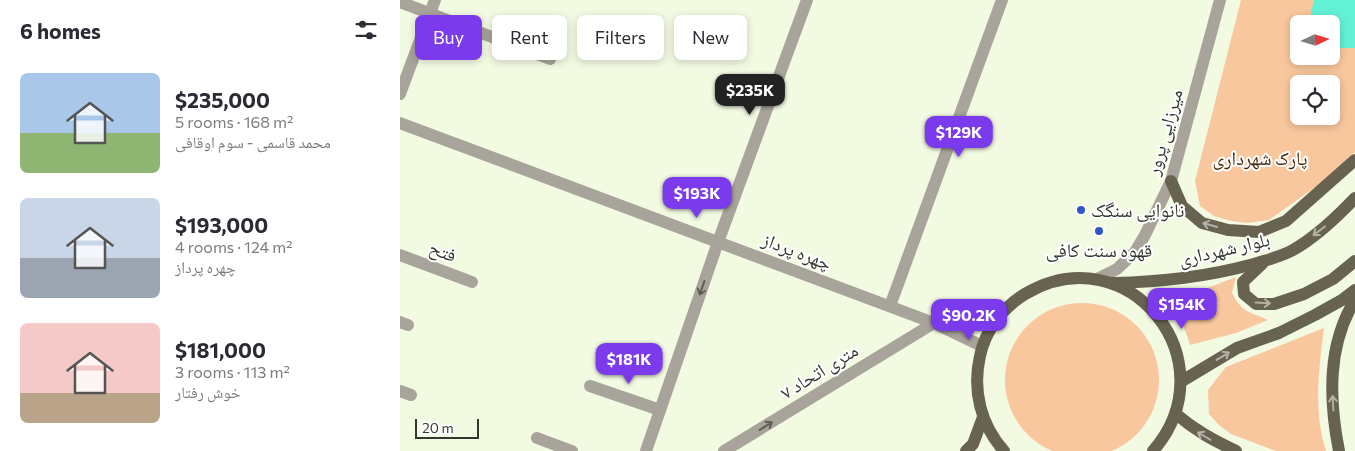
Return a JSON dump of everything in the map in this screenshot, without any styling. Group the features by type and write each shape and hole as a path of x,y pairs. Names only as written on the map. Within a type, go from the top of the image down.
{"main road":[{"path":"1171,181 1182,206 1202,223 1228,230 1259,232 1286,221 1355,160"},
{"name":"بلوار شهرداری","path":"1112,283 1152,283 1193,278 1217,274 1266,261 1293,250 1335,218 1355,198"},
{"path":"1266,261 1243,282 1244,294 1256,304 1274,304 1304,294 1333,279 1355,261"},
{"path":"1004,451 994,440 983,417 977,394 976,370 982,346 995,320 1015,300 1040,285 1068,278 1097,279 1112,283 1140,298 1162,321 1176,350 1182,381 1176,414 1164,438 1153,451"},
{"path":"1182,381 1237,348 1279,333 1342,300 1355,290"},
{"path":"1339,451 1332,404 1333,362 1346,315 1355,300"},
{"path":"1176,414 1193,429 1236,451"},
{"path":"966,451 973,444 983,417"}],"street":[{"path":"400,94 435,0"},
{"path":"646,451 718,242 807,0"},
{"path":"890,306 1002,0"},
{"name":"میرزایی پرور","path":"1097,279 1116,269 1135,252 1171,181 1220,0"},
{"path":"400,2 492,36"},
{"name":"چهره پرداز","path":"400,123 934,322 982,346"},
{"name":"فتح","path":"400,255 472,282"},
{"name":"۷ متری اتحاد","path":"724,451 934,322"},
{"path":"590,386 660,410"},
{"path":"537,438 572,451"}],"green space":[{"name":"پارک شهرداری","path":"1241,0 1355,0 1355,152 1335,173 1269,220 1247,223 1231,221 1214,216 1200,206 1195,181"},
{"path":"1236,277 1232,293 1235,299 1247,311 1268,320 1236,333 1190,345 1177,316 1155,294 1197,292"},
{"path":"1067,304 1097,304 1125,316 1137,325 1146,337 1158,365 1158,395 1146,423 1137,435 1109,452 1055,452 1039,444 1027,435 1018,423 1006,395 1006,365 1018,337 1027,325 1039,316"},
{"path":"1324,328 1318,405 1319,421 1326,451 1276,451 1231,434 1209,414 1208,390 1226,367"}],"water":[{"path":"1314,0 1355,0 1355,48 1340,48 1340,15 1311,15"}],"place":[{"name":"نانوایی سنگک","path":"1081,210"},
{"name":"قهوه سنت کافی","path":"1099,231"}]}
